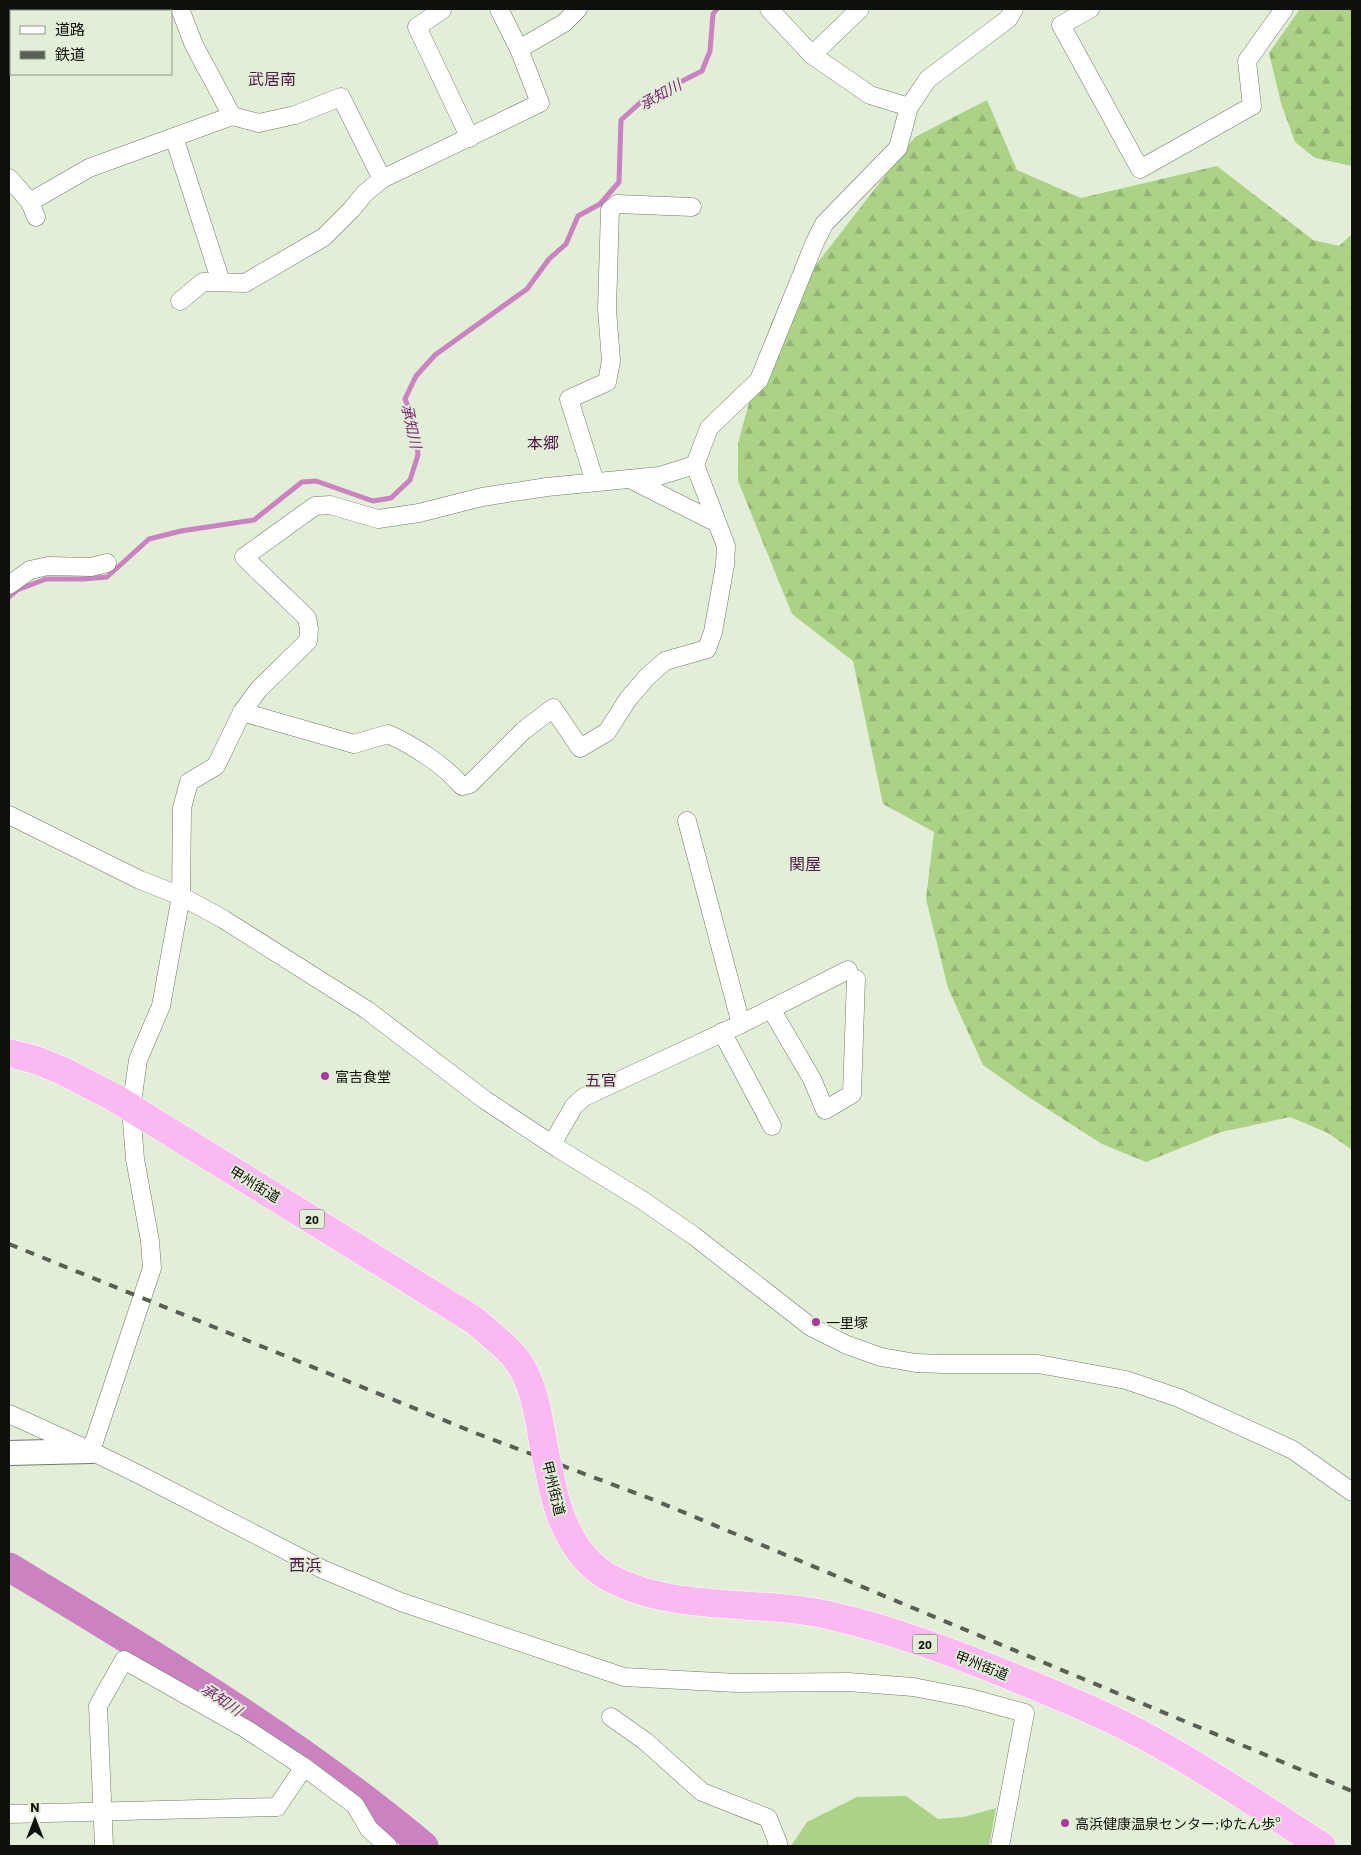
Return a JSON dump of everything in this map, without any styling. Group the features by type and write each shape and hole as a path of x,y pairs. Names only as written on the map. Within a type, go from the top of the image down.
{"highway":[{"name":"甲州街道","path":"9,1053 36,1060 64,1071 115,1098 325,1226 474,1320 500,1341 518,1361 535,1402 554,1501 564,1525 575,1546 590,1563 608,1576 652,1594 698,1601 777,1606 827,1615 928,1644 1073,1701 1150,1739 1219,1780 1322,1846"}],"street":[{"path":"180,9 194,45 232,116"},
{"path":"443,9 417,27 470,138"},
{"path":"180,301 203,282 245,283 324,237 351,210 365,192 382,179 540,103 519,50 498,9"},
{"path":"519,50 564,23 578,9"},
{"path":"769,9 812,55 870,95 909,107"},
{"path":"812,55 860,9"},
{"path":"242,712 354,744 388,734 401,740 452,774 462,786 470,784 523,731 553,708 580,748 606,732 628,700 648,676 665,661 707,649 713,632 725,564 726,546 695,465 709,428 758,380 824,224 898,148 909,107 928,79 1008,19 1014,9"},
{"path":"1090,9 1061,25 1140,169 1252,106 1247,61 1284,9"},
{"path":"9,178 33,210 89,168 232,116 258,123 294,115 341,97 382,179"},
{"path":"174,137 221,282"},
{"path":"595,482 569,399 607,382 612,361 606,309 610,210 617,204 692,208"},
{"path":"91,1451 152,1268 150,1241 135,1160 131,1108 138,1060 161,1006 181,896 182,808 189,782 216,766 242,712 259,689 308,641 309,629 307,618 244,557 315,506 330,505 378,519 419,513 482,497 547,487 659,476 695,465"},
{"path":"630,478 717,523"},
{"path":"9,584 30,570 48,566 91,567 107,563"},
{"path":"9,815 140,880 181,896 223,919 367,1010 485,1100 642,1200 694,1236 810,1327 881,1357 916,1363 1038,1364 1126,1380 1179,1398 1293,1450 1352,1492"},
{"path":"687,821 741,1024"},
{"path":"552,1144 574,1106 584,1097 771,1009 852,975 852,1094 825,1110 812,1079 771,1009"},
{"path":"722,1032 772,1126"},
{"path":"9,1414 91,1451 322,1569 407,1604 624,1677 737,1683 848,1682 914,1687 970,1698 1025,1713 1000,1846"},
{"path":"9,1453 91,1451"},
{"path":"104,1846 98,1706 124,1660 246,1729 304,1767 355,1805 369,1829 388,1846"},
{"path":"611,1717 645,1741 702,1792 768,1818 778,1843 777,1846"},
{"path":"9,1814 277,1807 304,1767"}],"green space":[{"path":"1300,9 1352,9 1352,166 1315,158 1295,142 1281,103 1269,53"},
{"path":"987,100 1017,170 1081,198 1217,166 1313,240 1339,246 1352,234 1352,1150 1328,1133 1290,1117 1221,1132 1146,1162 1102,1144 983,1065 948,988 926,899 934,832 883,804 853,661 792,614 738,481 738,443 771,323 915,137"},
{"path":"906,1796 938,1819 964,1817 996,1808 989,1846 791,1846 807,1822 857,1797"}],"waterway":[{"name":"承知川","path":"9,597 17,590 46,579 107,577 149,539 181,531 254,520 302,482 316,481 373,501 391,498 410,480 418,455 415,424 405,399 416,376 435,355 527,289 549,259 566,244 578,216 600,204 619,182 621,120 641,102 702,71 710,51 713,14 717,9"},
{"name":"承知川","path":"9,1567 169,1665 274,1733 325,1769 424,1846"}],"railway":[{"path":"9,1244 478,1434 654,1500 1352,1791"}],"place":[{"name":"富吉食堂","path":"325,1076"},
{"name":"一里塚","path":"816,1322"},
{"name":"高浜健康温泉センター;ゆたん歩°","path":"1065,1823"}],"district":[{"name":"武居南","path":"272,78"},
{"name":"本郷","path":"543,442"},
{"name":"関屋","path":"805,863"},
{"name":"五官","path":"601,1079"},
{"name":"西浜","path":"305,1564"}]}
